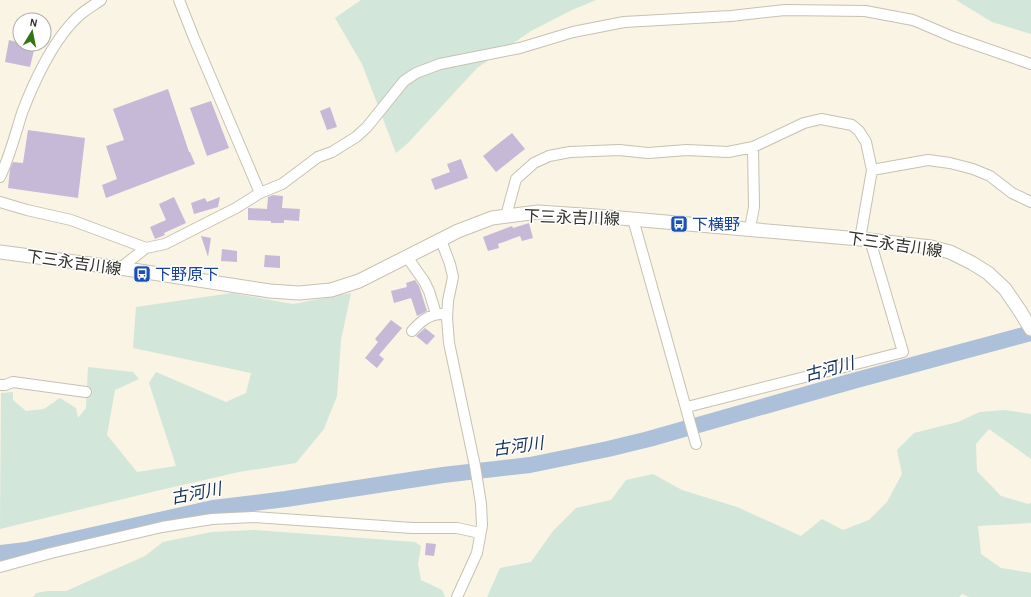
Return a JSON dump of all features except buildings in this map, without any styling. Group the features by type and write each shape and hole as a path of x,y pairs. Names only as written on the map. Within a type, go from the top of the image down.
{"main road":[{"name":"下三永吉川線","path":"0,252 120,268 270,291 299,293 331,290 359,281 458,231 492,218 538,212 633,219 865,239 950,252 988,273 1004,289 1024,317 1031,330"}],"street":[{"path":"0,177 6,165 23,112 41,70 66,29 81,14 101,0"},
{"path":"179,0 260,193"},
{"path":"120,268 146,248 165,244 236,208 260,193 282,184 318,157 332,152 356,137 367,127 404,81 416,73 440,64 520,48 573,32 624,22 724,16 785,10 866,11 914,20 953,37 1031,64"},
{"path":"506,216 516,179 534,163 549,156 570,152 619,150 648,153 687,150 728,152 753,147 804,123 821,119 834,120 852,125 859,131 866,142 872,170 865,239 903,352 687,409"},
{"path":"750,228 754,207 753,147"},
{"path":"872,170 928,160 950,163 973,169 990,176 1012,193 1031,202"},
{"path":"0,202 71,220 146,248"},
{"path":"633,219 696,444"},
{"path":"441,240 453,277 447,314 449,342 480,490 482,525 477,553 457,597"},
{"path":"407,257 424,281 429,291 436,314"},
{"path":"412,331 423,320 436,314 447,314"},
{"path":"0,385 13,382 86,392"},
{"path":"0,567 51,553 162,527 212,519 253,517 412,528 457,528 480,533"}],"green space":[{"path":"361,0 596,0 572,10 531,31 477,68 408,143 396,153 362,64 335,18"},
{"path":"956,0 1031,0 1031,34 992,22"},
{"path":"232,293 293,304 351,293 341,340 337,396 324,429 296,463 239,472 0,529 1,393 13,392 13,400 26,411 44,409 60,398 76,408 78,418 86,408 88,367 133,372 139,379 115,390 107,435 137,472 176,466 149,383 156,372 226,402 246,393 251,373 133,348 136,307"},
{"path":"1005,410 1031,414 1031,459 989,429 976,444 977,471 1001,496 1028,504 1031,503 1031,523 978,526 981,554 1001,568 1031,573 1031,597 969,597 962,594 959,597 487,597 500,568 531,562 553,531 576,508 611,500 626,480 653,474 682,490 737,507 801,536 822,519 843,530 869,520 887,502 902,474 897,450 914,433 958,422 980,412"},
{"path":"255,530 415,542 421,546 418,564 421,580 442,590 445,597 33,597 36,593 66,591 145,556 163,542 212,532"}],"waterway":[{"name":"古河川","path":"0,553 26,550 213,508 286,499 443,475 530,465 608,449 1031,333"}],"place":[{"name":"下横野","path":"679,224"},
{"name":"下野原下","path":"142,274"}]}
